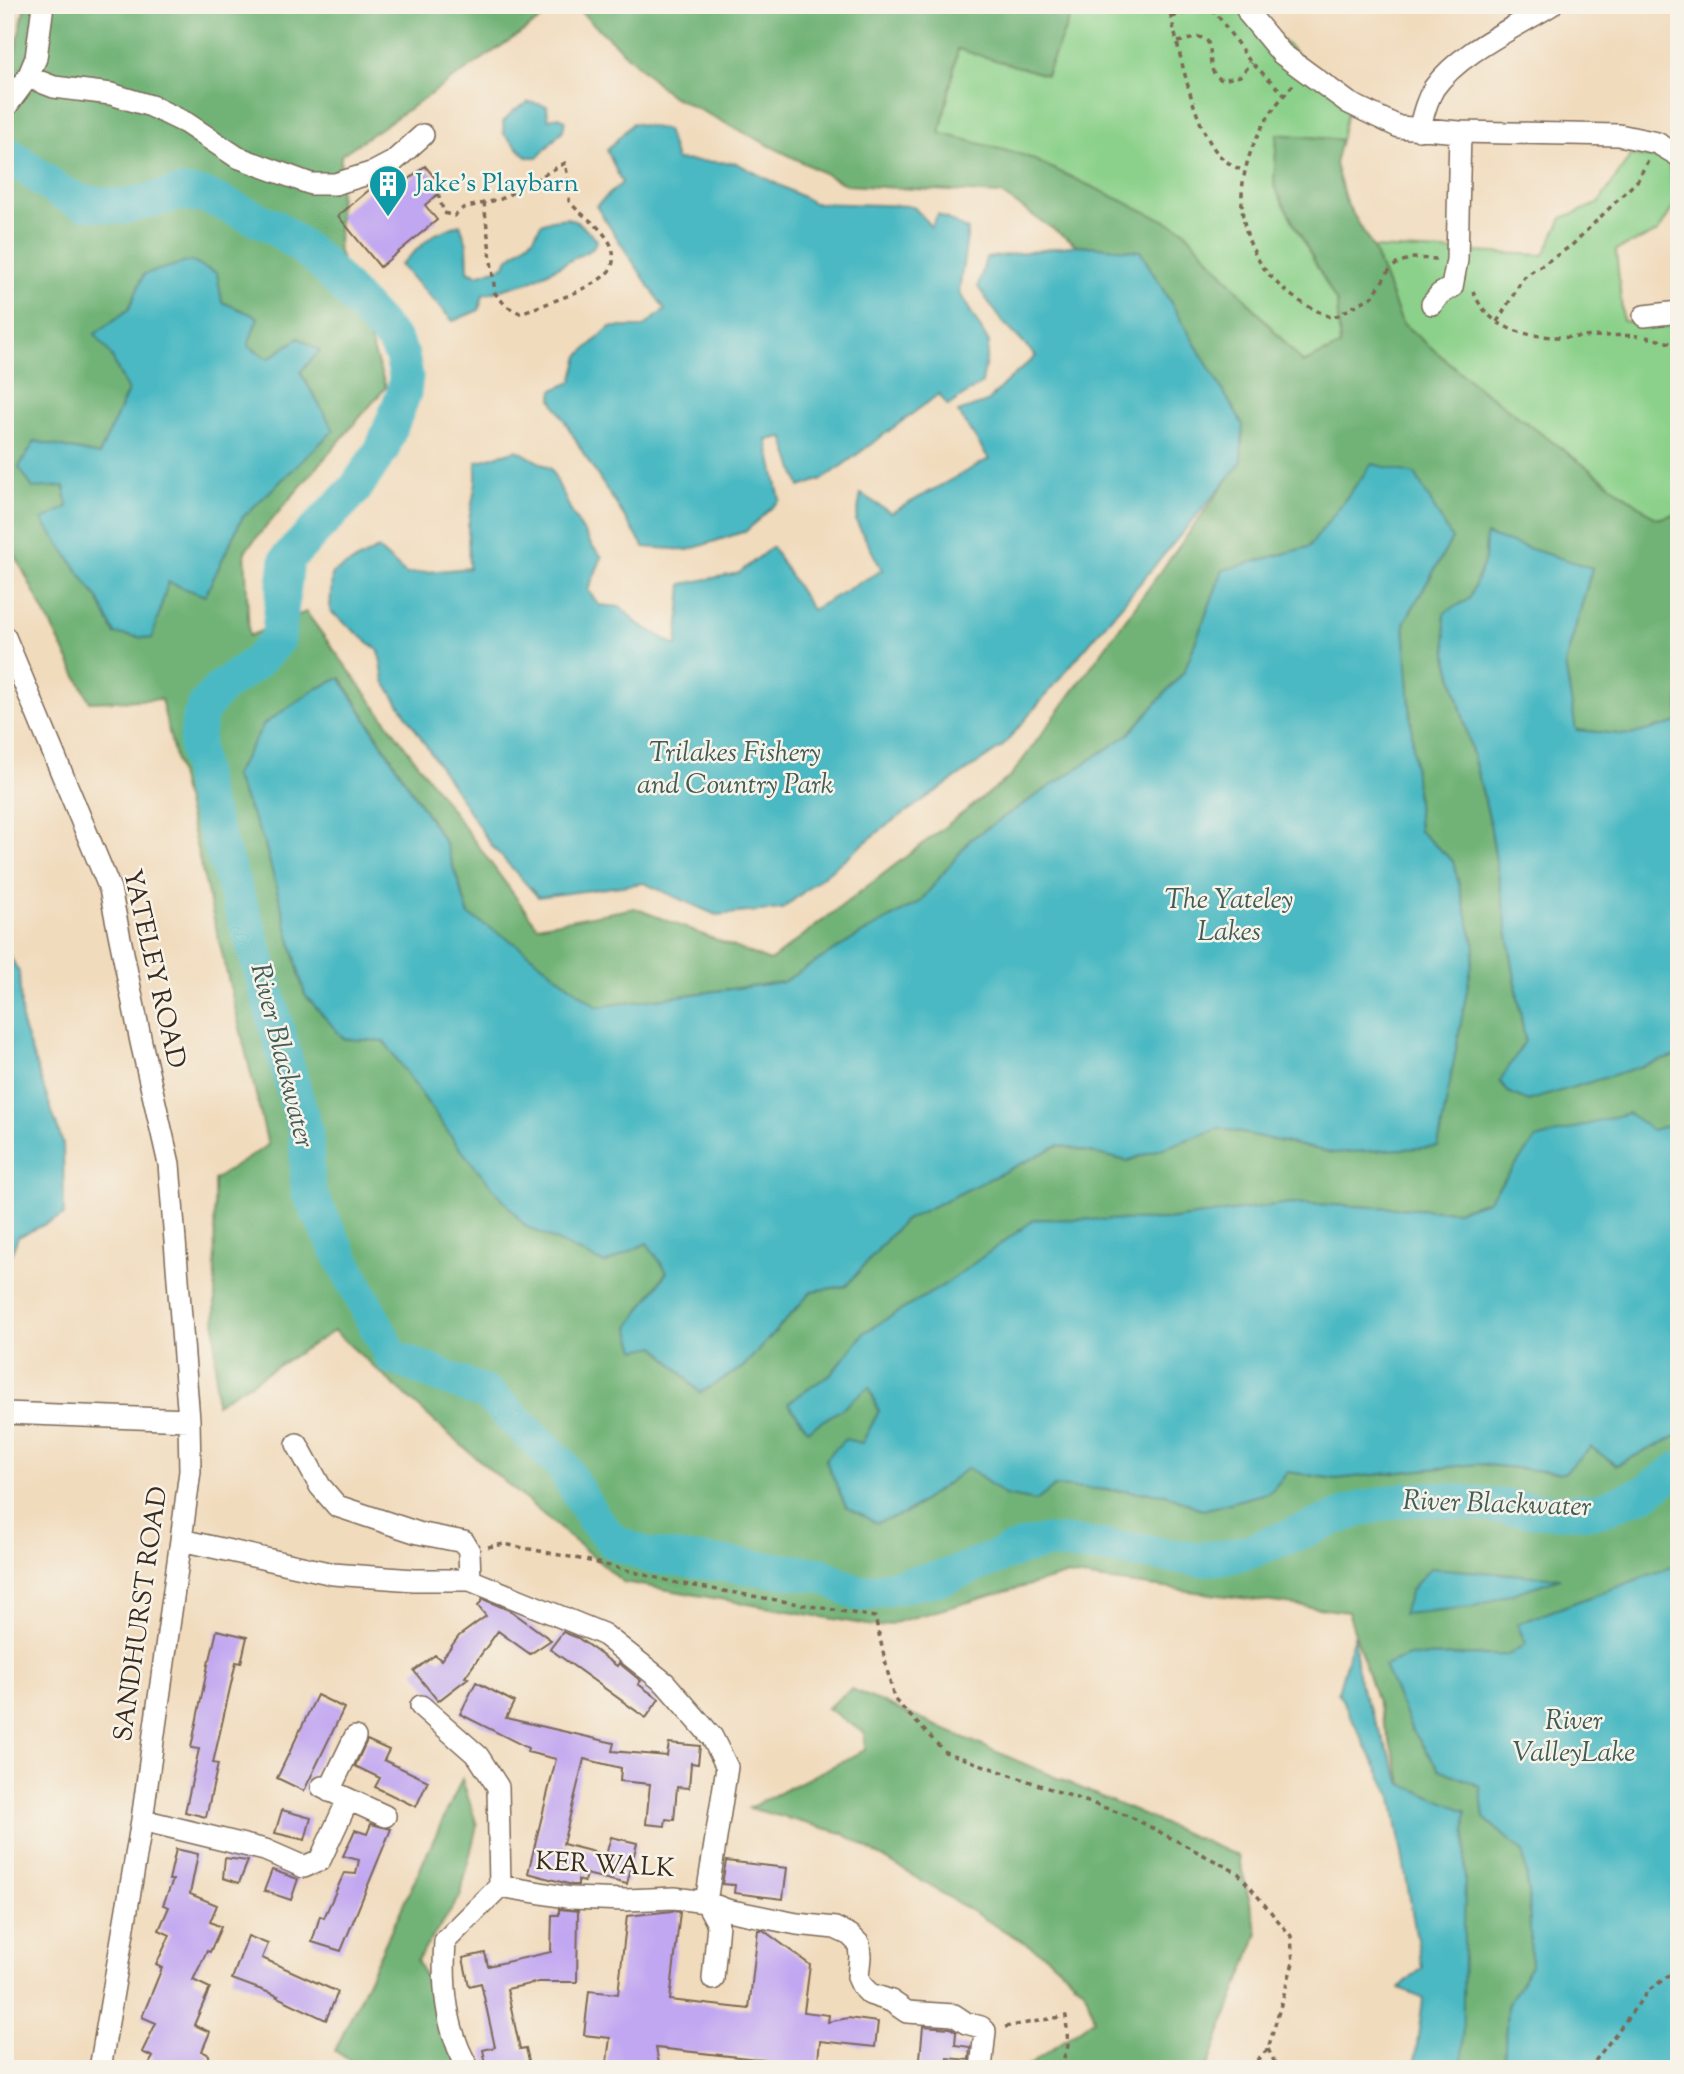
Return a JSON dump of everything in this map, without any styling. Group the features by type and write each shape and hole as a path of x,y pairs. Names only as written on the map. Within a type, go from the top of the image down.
{"street":[{"path":"7,107 28,77 36,58 43,5"},
{"path":"1245,5 1249,14 1282,54 1349,103 1399,127 1460,132 1619,135 1657,143 1679,156"},
{"path":"1419,130 1433,89 1448,71 1551,5"},
{"path":"28,77 54,87 111,94 151,106 186,123 237,157 311,184 335,184 374,172 393,162 423,135"},
{"path":"1432,304 1440,294 1452,287 1457,260 1460,132"},
{"path":"1644,316 1679,312"},
{"name":"YATELEY ROAD","path":"5,637 110,889 169,1164"},
{"name":"SANDHURST ROAD","path":"100,2069 142,1820 190,1471 189,1420 169,1164"},
{"path":"5,1413 189,1420"},
{"path":"297,1444 320,1486 337,1507 418,1533 464,1542 469,1551 471,1580"},
{"path":"181,1540 333,1574 414,1580 471,1580 603,1634 665,1683 712,1737 727,1766 706,1902 718,1924 713,1979"},
{"path":"421,1706 478,1756 498,1787 500,1886"},
{"path":"142,1820 265,1850 304,1867 320,1860 333,1793 355,1737"},
{"path":"333,1793 385,1815"},
{"name":"KER WALK","path":"469,2069 456,2045 448,2009 443,1969 445,1941 500,1886 571,1898 674,1898 706,1902 727,1910 797,1924 835,1928 850,1935 859,1944 858,1977 870,1994 891,2001 907,2012 954,2015 985,2031"},
{"path":"981,2069 985,2031"}],"path":[{"path":"1168,5 1198,115 1209,140 1220,156 1243,171"},
{"path":"1171,17 1197,9 1210,9 1216,13 1252,63 1284,94"},
{"path":"1178,42 1192,38 1206,39 1210,46 1209,64 1212,72 1222,80 1240,76 1252,63"},
{"path":"1306,71 1284,94 1263,125 1243,171 1242,207 1245,229 1255,256 1279,285 1310,310 1333,318 1373,296 1390,269 1398,263 1411,258 1457,260"},
{"path":"1497,322 1524,277 1571,246 1638,180 1657,143"},
{"path":"438,194 444,213 454,216 463,208 484,203 501,199 565,163 570,187 569,201 576,210 594,223 609,241 614,257 609,271 582,289 520,313 506,306 495,293 484,203"},
{"path":"1469,282 1478,303 1497,322 1512,330 1568,339 1614,334 1643,336 1679,345"},
{"path":"469,1551 504,1544 590,1561 677,1583 875,1617 894,1699 945,1752 1131,1817 1238,1873 1291,1936 1293,1963 1268,2049 1248,2069"},
{"path":"1589,2069 1648,1991 1679,1968"},
{"path":"985,2031 1066,2016 1068,2046 1060,2069"},
{"path":"1268,2049 1278,2069"}],"green space":[{"path":"25,5 562,5 341,155 338,249 386,387 245,551 249,636 306,612 537,926 635,908 770,961 1011,776 1240,463 1243,425 1140,251 1077,245 1001,194 847,185 670,95 573,5 1075,5 1046,75 958,49 940,133 1026,156 1183,229 1303,363 1340,346 1337,303 1274,186 1277,134 1341,140 1335,164 1346,202 1373,248 1402,323 1474,384 1657,519 1679,513 1679,722 1630,735 1575,730 1565,664 1592,569 1486,535 1485,560 1447,656 1489,817 1525,1042 1501,1081 1679,1055 1679,1123 1652,1130 1536,1139 1488,1201 1457,1211 1290,1203 1167,1220 944,1285 865,1332 832,1373 788,1403 808,1430 843,1408 869,1386 879,1411 862,1444 905,1514 968,1468 1005,1495 1036,1501 1055,1486 1166,1494 1203,1510 1270,1492 1288,1472 1336,1479 1477,1464 1564,1473 1591,1446 1616,1465 1679,1435 1679,1564 1517,1624 1526,1644 1508,1655 1408,1656 1411,1728 1439,1769 1480,1786 1484,1818 1523,1852 1529,1892 1531,1965 1507,2006 1504,2069 1421,2069 1428,1861 1348,1612 1066,1575 879,1627 623,1582 453,1438 334,1331 216,1404 214,1180 268,1145 161,699 90,702 5,535 5,101","holes":["144,274 268,359 299,338 319,351 300,371 333,430 242,518 205,595 168,582 115,634 99,600 43,520 68,507 63,486 35,441 99,456 128,391 111,355 96,334 129,309","1372,464 1452,539 1404,623 1419,831 1453,861 1333,1153 1220,1128 1127,1161 1059,1145 903,1221 846,1286 812,1291 743,1367 700,1393 656,1346 636,1349 629,1327 667,1271 647,1243 458,1146 384,1041 305,995 265,844 234,776 264,724 314,690 341,678 446,845 469,915 516,944 597,1007 783,982 920,902 971,839 1129,734 1184,672 1223,570 1309,547"]},
{"path":"1075,5 1245,5 1349,103 1341,140 1277,134 1274,186 1337,303 1340,346 1303,363 1183,229 940,133 958,48 1046,75"},
{"path":"1631,155 1668,160 1675,204 1658,232 1616,250 1623,321 1665,325 1679,323 1679,513 1657,519 1474,384 1402,323 1373,248 1544,255 1562,218 1598,204"},
{"path":"851,1689 1238,1856 1258,1933 1207,2069 1024,2069 1094,2019 1085,1990 1048,1957 842,1833 749,1808 865,1750 864,1733 827,1708"},
{"path":"462,1779 477,1825 460,1897 417,1960 444,2019 461,2069 363,2069 335,2051"}],"water":[{"path":"529,102 547,106 548,119 559,117 565,120 563,130 538,157 527,157 504,134 503,122 513,111"},
{"path":"633,123 667,130 676,160 736,163 814,203 913,206 931,227 938,214 968,230 959,292 989,343 982,383 948,406 939,394 825,478 800,487 783,437 767,440 780,500 746,531 688,550 644,547 552,399 553,390 572,382 579,356 610,327 643,327 665,310 596,206 622,183 607,150"},
{"path":"567,218 579,223 597,240 592,249 529,282 483,295 479,310 453,321 400,265 433,235 460,224 467,244 468,271 477,275 505,266 507,260 534,237 541,224"},
{"name":"Trilakes Fishery and Country Park","path":"1077,245 1140,251 1243,425 1241,463 1003,746 887,825 782,909 716,915 644,883 538,897 491,845 384,681 379,651 330,611 332,573 378,549 406,574 469,568 468,526 476,482 476,462 517,450 551,469 572,513 602,557 588,590 599,605 621,607 637,623 677,646 682,584 739,573 772,547 812,610 882,570 856,521 861,494 891,513 989,459 958,412 987,402 1036,356 1003,322 978,287 986,258"},
{"path":"190,261 217,273 222,302 258,317 248,346 268,359 299,338 320,351 300,372 334,430 242,518 205,596 168,582 152,639 115,634 99,600 42,520 68,507 64,486 33,488 19,467 35,441 99,455 128,391 111,355 95,334 129,309 144,274"},
{"name":"The Yateley Lakes","path":"1372,464 1415,474 1452,539 1404,623 1419,831 1453,861 1475,947 1438,1147 1333,1153 1220,1128 1127,1161 1059,1145 903,1221 846,1286 812,1291 743,1367 700,1393 656,1346 636,1350 629,1327 667,1272 647,1243 605,1264 525,1226 458,1146 384,1041 344,1039 305,995 265,844 234,776 264,724 314,690 340,678 446,845 469,915 516,944 597,1007 783,982 920,902 971,839 1129,734 1184,672 1223,570 1309,547"},
{"path":"1486,535 1592,568 1565,664 1576,730 1630,735 1679,722 1679,1055 1528,1101 1508,1092 1500,1081 1525,1041 1489,817 1447,655 1444,613 1469,599 1485,560"},
{"path":"5,948 19,972 22,1024 63,1144 64,1215 18,1237 5,1270"},
{"path":"1628,1113 1652,1130 1679,1123 1679,1435 1616,1465 1591,1447 1564,1473 1477,1464 1336,1479 1288,1472 1270,1492 1203,1510 1166,1494 1055,1486 1036,1501 1005,1495 968,1468 905,1514 876,1523 846,1507 825,1459 845,1439 862,1443 879,1411 869,1387 843,1408 808,1430 788,1403 832,1373 865,1332 944,1285 1035,1219 1167,1220 1290,1203 1457,1211 1488,1201 1536,1139"},
{"name":"River ValleyLake","path":"1679,1564 1679,2069 1504,2069 1507,2006 1531,1965 1529,1892 1523,1852 1484,1818 1480,1786 1439,1769 1411,1728 1384,1666 1408,1656 1508,1655 1526,1644 1517,1624"},
{"path":"1430,1568 1560,1578 1473,1607 1403,1614 1411,1590"},
{"path":"1354,1635 1359,1683 1402,1784 1466,1811 1462,2069 1414,2069 1423,1999 1400,1988 1422,1968 1392,1797 1338,1692"}],"building":[{"name":"Jake's Playbarn","path":"425,166 444,189 425,205 437,220 380,267 338,216 375,185 399,174 406,182"},
{"path":"483,1599 511,1611 551,1640 530,1654 498,1631 465,1677 468,1678 438,1701 414,1671 435,1655 441,1660 459,1636 486,1616 478,1606"},
{"path":"217,1630 247,1637 241,1663 236,1662 213,1763 218,1764 206,1817 185,1812 199,1749 191,1748"},
{"path":"563,1632 578,1638 617,1666 619,1663 641,1681 638,1684 659,1699 646,1718 550,1649"},
{"path":"476,1682 514,1702 506,1718 614,1743 612,1751 667,1756 669,1743 700,1746 698,1764 691,1763 689,1788 677,1787 674,1820 666,1819 665,1826 646,1824 650,1784 620,1781 621,1768 584,1759 563,1844 606,1855 611,1837 637,1843 627,1884 586,1874 584,1882 578,1880 578,1885 572,1885 528,1873 556,1759 527,1752 528,1748 460,1714"},
{"path":"317,1695 344,1708 304,1791 277,1778"},
{"path":"367,1740 389,1750 384,1760 428,1781 416,1807 375,1787 380,1778 355,1766"},
{"path":"282,1810 311,1818 305,1840 275,1833"},
{"path":"371,1824 391,1829 341,1951 312,1942 320,1916 324,1918 344,1873 356,1874 359,1860 343,1856 355,1830 367,1834"},
{"path":"176,1849 198,1854 190,1894 217,1905 210,1922 221,1927 193,1980 210,1988 194,2025 210,2032 202,2051 209,2055 202,2069 146,2069 153,2057 142,2052 156,2023 142,2017 162,1968 156,1965 170,1935 159,1930 169,1907 163,1905 173,1880 169,1880"},
{"path":"225,1858 248,1861 239,1883 223,1878"},
{"path":"726,1861 787,1868 783,1899 734,1893 735,1885 722,1884"},
{"path":"272,1870 298,1879 291,1900 264,1891"},
{"path":"559,1909 578,1911 577,1982 539,1982 507,1989 520,2049 526,2048 530,2065 498,2069 497,2061 486,2064 483,2050 495,2047 481,1983 469,1986 463,1958 485,1953 488,1966 551,1952 552,1915 559,1915"},
{"path":"680,1912 670,2000 749,2009 758,1930 763,1930 810,1965 804,2012 829,2015 828,2022 848,2018 878,2022 875,2047 820,2041 817,2069 764,2069 765,2060 656,2048 660,2069 606,2069 610,2038 584,2035 589,1991 618,1994 627,1916"},
{"path":"248,1936 268,1944 262,1958 338,1992 326,2020 278,1996 232,1979"},
{"path":"923,2026 950,2028 956,2032 955,2045 970,2047 969,2060 947,2058 946,2069 919,2069"}],"waterway":[{"name":"River Blackwater","path":"5,152 60,192 81,202 123,207 181,193 206,196 273,226 317,258 395,342 402,356 406,376 404,393 382,449 355,489 287,559 278,639 258,661 220,688 205,706 199,719 196,746 203,794 253,943 306,1133 308,1191 392,1357 488,1394 562,1465 593,1518 614,1542 649,1556 822,1575 859,1594 945,1577 1023,1547 1048,1542 1197,1559 1226,1557 1251,1551 1360,1509 1402,1500 1431,1499 1544,1511 1597,1511 1644,1493 1679,1469"}],"place":[{"name":"Jake's Playbarn","path":"388,218"}]}
